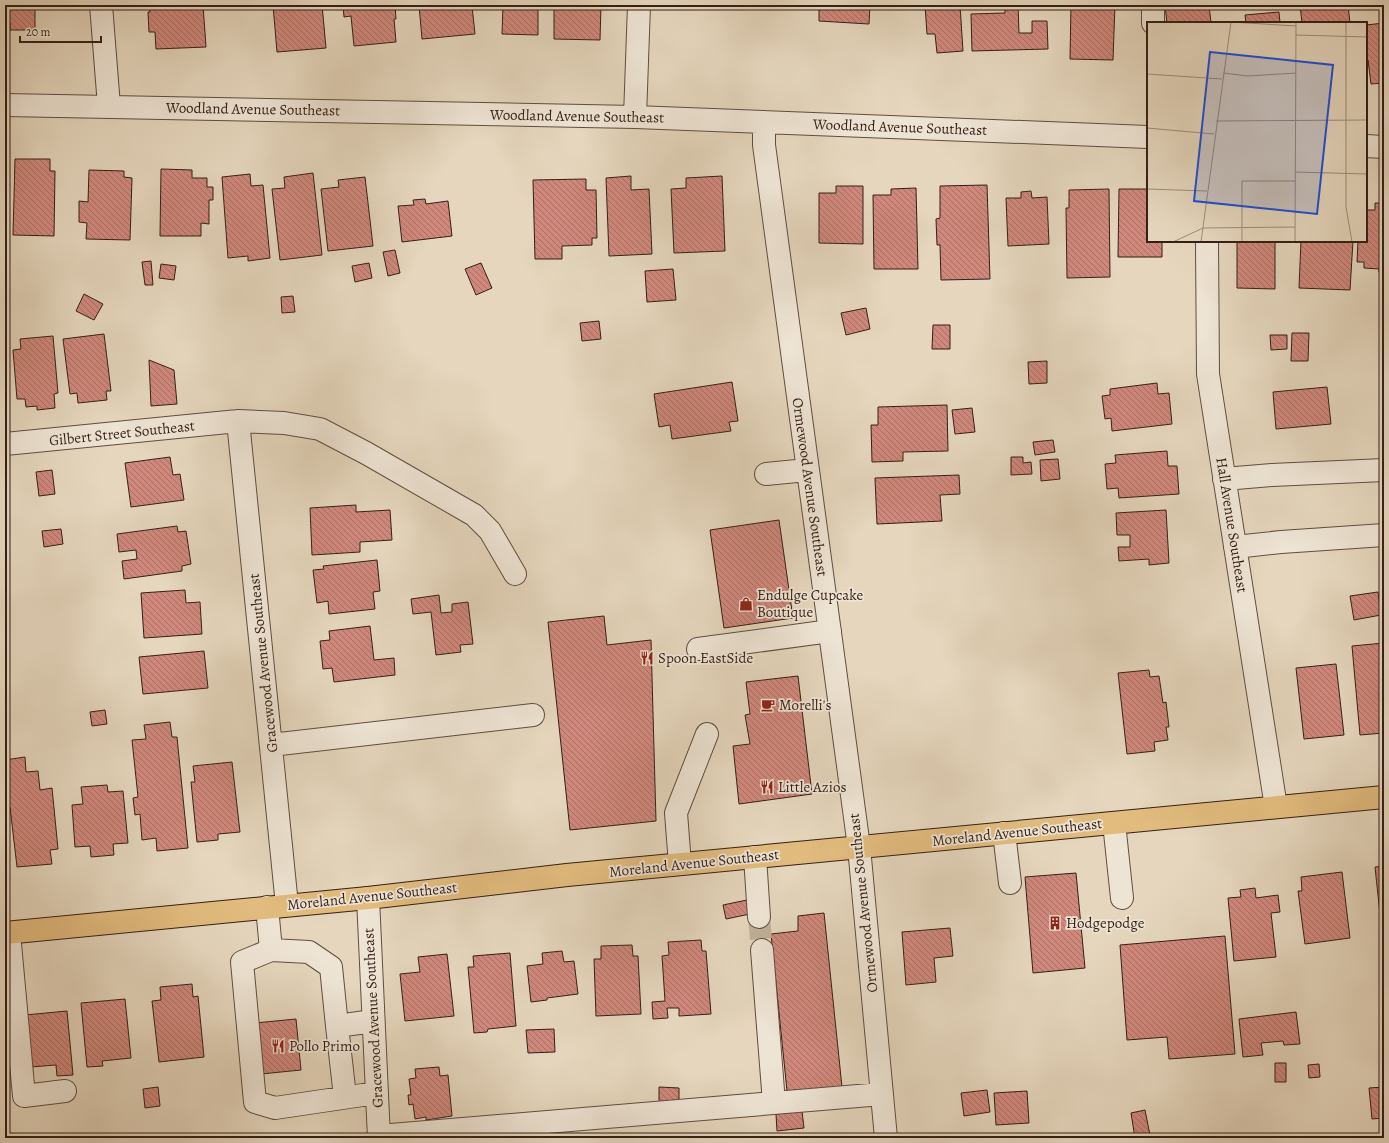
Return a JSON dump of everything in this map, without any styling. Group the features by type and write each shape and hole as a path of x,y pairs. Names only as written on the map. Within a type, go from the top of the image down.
{"highway":[{"name":"Moreland Avenue Southeast","path":"7,933 368,898 567,875 1384,797"}],"street":[{"path":"100,5 109,106"},
{"path":"635,117 639,5"},
{"path":"1153,5 1153,22"},
{"name":"Woodland Avenue Southeast","path":"5,105 635,117 1147,137"},
{"name":"Ormewood Avenue Southeast","path":"764,122 764,145 859,847 886,1138"},
{"path":"1367,146 1384,147"},
{"name":"Hall Avenue Southeast","path":"1207,242 1208,374 1276,807"},
{"name":"Gilbert Street Southeast","path":"5,444 238,421 284,424 320,430 366,453 474,515 490,531 515,574"},
{"name":"Gracewood Avenue Southeast","path":"238,421 271,745 277,906 271,950"},
{"path":"766,474 807,470"},
{"path":"1224,480 1272,475 1384,470"},
{"path":"1235,547 1281,542 1384,535"},
{"path":"698,649 830,631"},
{"path":"271,745 533,715"},
{"path":"680,864 676,813 707,734"},
{"path":"1114,822 1122,898"},
{"path":"1004,833 1010,883"},
{"path":"755,857 759,917"},
{"name":"Gracewood Avenue Southeast","path":"368,898 379,1137"},
{"path":"7,933 24,1096 65,1091"},
{"path":"345,1097 331,966 309,952 271,950 242,962 255,1102 275,1108 376,1093"},
{"path":"762,950 774,1103"},
{"path":"337,1026 373,1021"},
{"path":"379,1137 882,1094"}],"building":[{"path":"5,5 35,5 35,30 10,30 10,22 5,22"},
{"path":"149,5 203,5 206,47 156,49 155,32 149,32"},
{"path":"273,5 322,5 326,48 277,52"},
{"path":"343,5 395,5 396,19 394,19 396,42 354,46 351,16 344,17"},
{"path":"419,5 475,5 472,6 475,34 422,39"},
{"path":"503,5 538,5 538,35 502,34"},
{"path":"554,5 601,5 600,40 554,39"},
{"path":"819,5 870,5 869,24 819,21"},
{"path":"925,5 960,5 963,51 937,53 935,34 927,34"},
{"path":"1005,5 1018,5 1019,33 1032,33 1032,21 1047,21 1048,49 972,51 971,14 1005,13"},
{"path":"1071,5 1115,5 1113,60 1070,59"},
{"path":"1165,5 1209,5 1211,22 1167,22"},
{"path":"1300,5 1331,5 1332,7 1348,5 1350,22 1302,22"},
{"path":"1279,12 1280,22 1246,22 1245,15"},
{"path":"1384,23 1384,83 1371,84 1367,60 1367,25"},
{"path":"15,159 50,159 50,171 55,171 54,236 13,235"},
{"path":"161,169 192,170 192,178 207,178 207,187 213,187 213,200 209,200 209,224 201,223 201,236 160,236"},
{"path":"89,170 124,171 124,177 132,178 130,240 86,239 87,223 79,222 79,201 88,202"},
{"path":"313,173 322,255 280,260 272,189 285,188 284,177"},
{"path":"250,174 251,186 263,185 270,258 248,261 248,256 228,258 222,177"},
{"path":"631,176 631,190 649,189 652,254 609,256 606,178"},
{"path":"722,176 725,251 674,253 671,189 686,188 686,178"},
{"path":"365,177 373,246 328,251 321,189 339,187 338,180"},
{"path":"586,179 586,190 596,190 597,238 592,238 592,245 562,246 562,259 535,259 533,180"},
{"path":"987,185 990,279 941,280 940,245 937,245 936,219 940,218 940,186"},
{"path":"836,186 863,186 863,244 819,243 819,193 836,193"},
{"path":"916,188 918,269 874,269 873,195 891,195 891,189"},
{"path":"1109,189 1110,277 1067,278 1066,208 1069,208 1069,190"},
{"path":"1119,189 1147,189 1147,242 1162,242 1162,257 1118,257"},
{"path":"1031,191 1032,198 1047,197 1049,244 1008,246 1006,198 1021,198 1021,192"},
{"path":"425,199 426,204 448,201 452,236 402,242 398,206 414,205 413,200"},
{"path":"1375,203 1384,203 1384,272 1379,272 1379,269 1364,268 1364,262 1357,262 1358,242 1367,242 1367,210 1375,210"},
{"path":"1237,242 1275,242 1275,289 1237,288"},
{"path":"1301,242 1353,242 1350,290 1299,288"},
{"path":"395,250 400,273 388,276 383,252"},
{"path":"151,261 153,285 145,285 142,262"},
{"path":"369,263 372,278 355,282 352,266"},
{"path":"481,263 492,288 476,295 465,269"},
{"path":"161,264 176,266 174,280 159,278"},
{"path":"673,269 676,300 647,302 645,271"},
{"path":"84,294 103,304 94,320 76,311"},
{"path":"293,296 295,312 282,313 281,297"},
{"path":"866,308 870,329 846,335 841,313"},
{"path":"599,321 601,339 582,341 580,323"},
{"path":"933,325 950,325 950,349 932,349"},
{"path":"1292,333 1309,333 1308,361 1291,361"},
{"path":"104,334 111,391 106,391 107,400 78,403 77,393 70,394 63,339"},
{"path":"1270,335 1287,335 1287,349 1271,350"},
{"path":"53,336 58,393 54,394 55,408 37,410 37,406 26,407 25,399 17,399 13,350 21,349 20,339"},
{"path":"149,360 174,370 177,404 151,406"},
{"path":"1047,361 1047,383 1029,384 1028,362"},
{"path":"732,382 738,421 729,422 731,431 672,439 670,425 659,427 654,394"},
{"path":"1157,383 1158,394 1169,393 1172,424 1112,431 1111,418 1105,419 1102,396 1110,395 1110,389"},
{"path":"1327,387 1331,424 1276,429 1273,392"},
{"path":"947,405 948,451 903,452 903,461 872,462 871,425 878,425 878,407"},
{"path":"972,408 975,432 955,434 952,410"},
{"path":"1053,440 1055,452 1035,455 1033,442"},
{"path":"1167,451 1168,466 1177,466 1179,494 1119,498 1118,488 1107,489 1105,464 1116,463 1115,455"},
{"path":"170,457 173,475 180,474 184,500 131,507 125,463"},
{"path":"1011,457 1023,457 1023,463 1031,462 1032,474 1011,475"},
{"path":"1058,459 1060,479 1041,481 1040,460"},
{"path":"52,470 55,494 39,496 36,472"},
{"path":"959,475 960,494 940,495 942,521 877,524 875,478"},
{"path":"356,505 356,512 390,510 392,540 360,542 360,552 312,555 310,508"},
{"path":"1166,510 1169,563 1149,565 1149,559 1119,561 1118,547 1130,547 1130,535 1117,535 1116,513"},
{"path":"779,520 793,618 724,628 710,530"},
{"path":"177,526 178,532 186,531 191,564 182,566 182,571 124,579 122,561 137,559 136,550 119,552 117,534"},
{"path":"61,529 63,544 44,547 42,531"},
{"path":"377,560 380,591 373,592 375,609 329,614 328,601 317,603 313,570 324,569 323,566"},
{"path":"185,590 186,603 200,602 202,634 144,638 141,593"},
{"path":"1378,592 1381,615 1354,620 1350,596"},
{"path":"439,595 441,613 452,612 452,604 468,602 473,644 460,645 461,652 436,655 431,612 413,614 411,599"},
{"path":"604,616 607,645 651,640 656,821 570,830 548,622"},
{"path":"370,626 374,660 394,658 395,675 334,682 332,668 323,669 320,641 330,640 329,631"},
{"path":"1384,643 1384,733 1360,735 1352,646"},
{"path":"204,651 208,688 143,694 139,657"},
{"path":"1336,664 1344,735 1304,739 1296,668"},
{"path":"1149,670 1150,677 1159,676 1163,703 1166,702 1169,727 1166,727 1168,740 1154,742 1155,751 1127,754 1118,673"},
{"path":"798,676 812,794 739,804 733,746 750,744 745,715 750,714 746,682"},
{"path":"105,710 107,724 92,726 90,712"},
{"path":"170,722 172,737 177,737 188,848 157,851 156,838 142,840 140,814 135,815 133,798 138,797 132,740 146,739 144,725"},
{"path":"25,757 26,772 38,771 40,790 52,788 58,849 50,850 52,864 17,867 10,807 5,807 5,760"},
{"path":"232,762 240,832 218,834 218,840 197,842 191,782 195,782 193,766"},
{"path":"107,785 108,792 123,791 128,843 113,844 114,855 91,857 90,846 75,847 72,805 83,804 81,787"},
{"path":"1384,866 1384,933 1382,933 1375,867"},
{"path":"1342,872 1350,938 1305,944 1298,891 1302,891 1301,877"},
{"name":"Hodgepodge","path":"1076,873 1085,968 1033,973 1025,877"},
{"path":"1255,888 1256,898 1278,895 1280,912 1271,913 1276,957 1234,961 1228,898 1241,897 1240,890"},
{"path":"747,900 750,914 726,919 723,905"},
{"path":"824,913 842,1087 787,1091 771,934 798,931 798,916"},
{"path":"950,928 953,956 934,958 936,982 906,985 902,932"},
{"path":"1225,936 1235,1054 1169,1059 1167,1037 1127,1040 1120,945"},
{"path":"701,940 702,951 706,951 711,1014 679,1016 679,1008 667,1008 668,1018 653,1019 652,1002 665,1001 662,956 669,955 668,942"},
{"path":"632,945 633,956 638,956 641,1014 596,1016 594,959 601,959 601,946"},
{"path":"562,951 564,962 574,961 578,994 547,998 547,1000 531,1002 527,966 543,964 542,953"},
{"path":"510,953 516,1026 488,1029 487,1032 474,1033 468,967 474,967 473,956"},
{"path":"447,954 454,1016 405,1021 400,974 420,972 418,957"},
{"path":"192,984 193,997 198,996 204,1057 159,1062 152,1001 161,1000 160,987"},
{"path":"125,999 131,1058 102,1061 103,1066 87,1067 81,1003"},
{"path":"67,1011 73,1075 57,1076 56,1065 30,1067 25,1015"},
{"path":"1296,1012 1300,1044 1284,1045 1283,1041 1261,1043 1263,1055 1243,1057 1239,1019"},
{"name":"Pollo Primo","path":"296,1019 301,1070 261,1074 255,1023"},
{"path":"554,1029 555,1052 528,1053 526,1030"},
{"path":"1275,1063 1286,1063 1286,1082 1275,1082"},
{"path":"1319,1064 1320,1077 1309,1078 1308,1065"},
{"path":"439,1067 440,1076 448,1075 452,1116 426,1120 426,1117 415,1119 413,1104 409,1105 408,1095 411,1095 409,1079 416,1078 415,1069"},
{"path":"158,1087 160,1106 145,1108 143,1089"},
{"path":"659,1087 679,1088 679,1105 659,1105"},
{"path":"1384,1087 1384,1118 1372,1119 1369,1088"},
{"path":"987,1090 990,1112 964,1116 961,1093"},
{"path":"1027,1091 1029,1123 996,1125 994,1093"},
{"path":"1145,1110 1150,1135 1135,1138 1131,1113"},
{"path":"802,1111 804,1128 777,1131 776,1114"},
{"path":"1367,1135 1367,1138 1329,1138"}],"tunnel":[{"path":"759,917 762,950"}],"place":[{"name":"Endulge Cupcake Boutique","path":"746,604"},
{"name":"Spoon EastSide","path":"647,658"},
{"name":"Morelli's","path":"768,705"},
{"name":"Little Azios","path":"767,787"},
{"name":"Hodgepodge","path":"1055,923"},
{"name":"Pollo Primo","path":"278,1046"}]}
